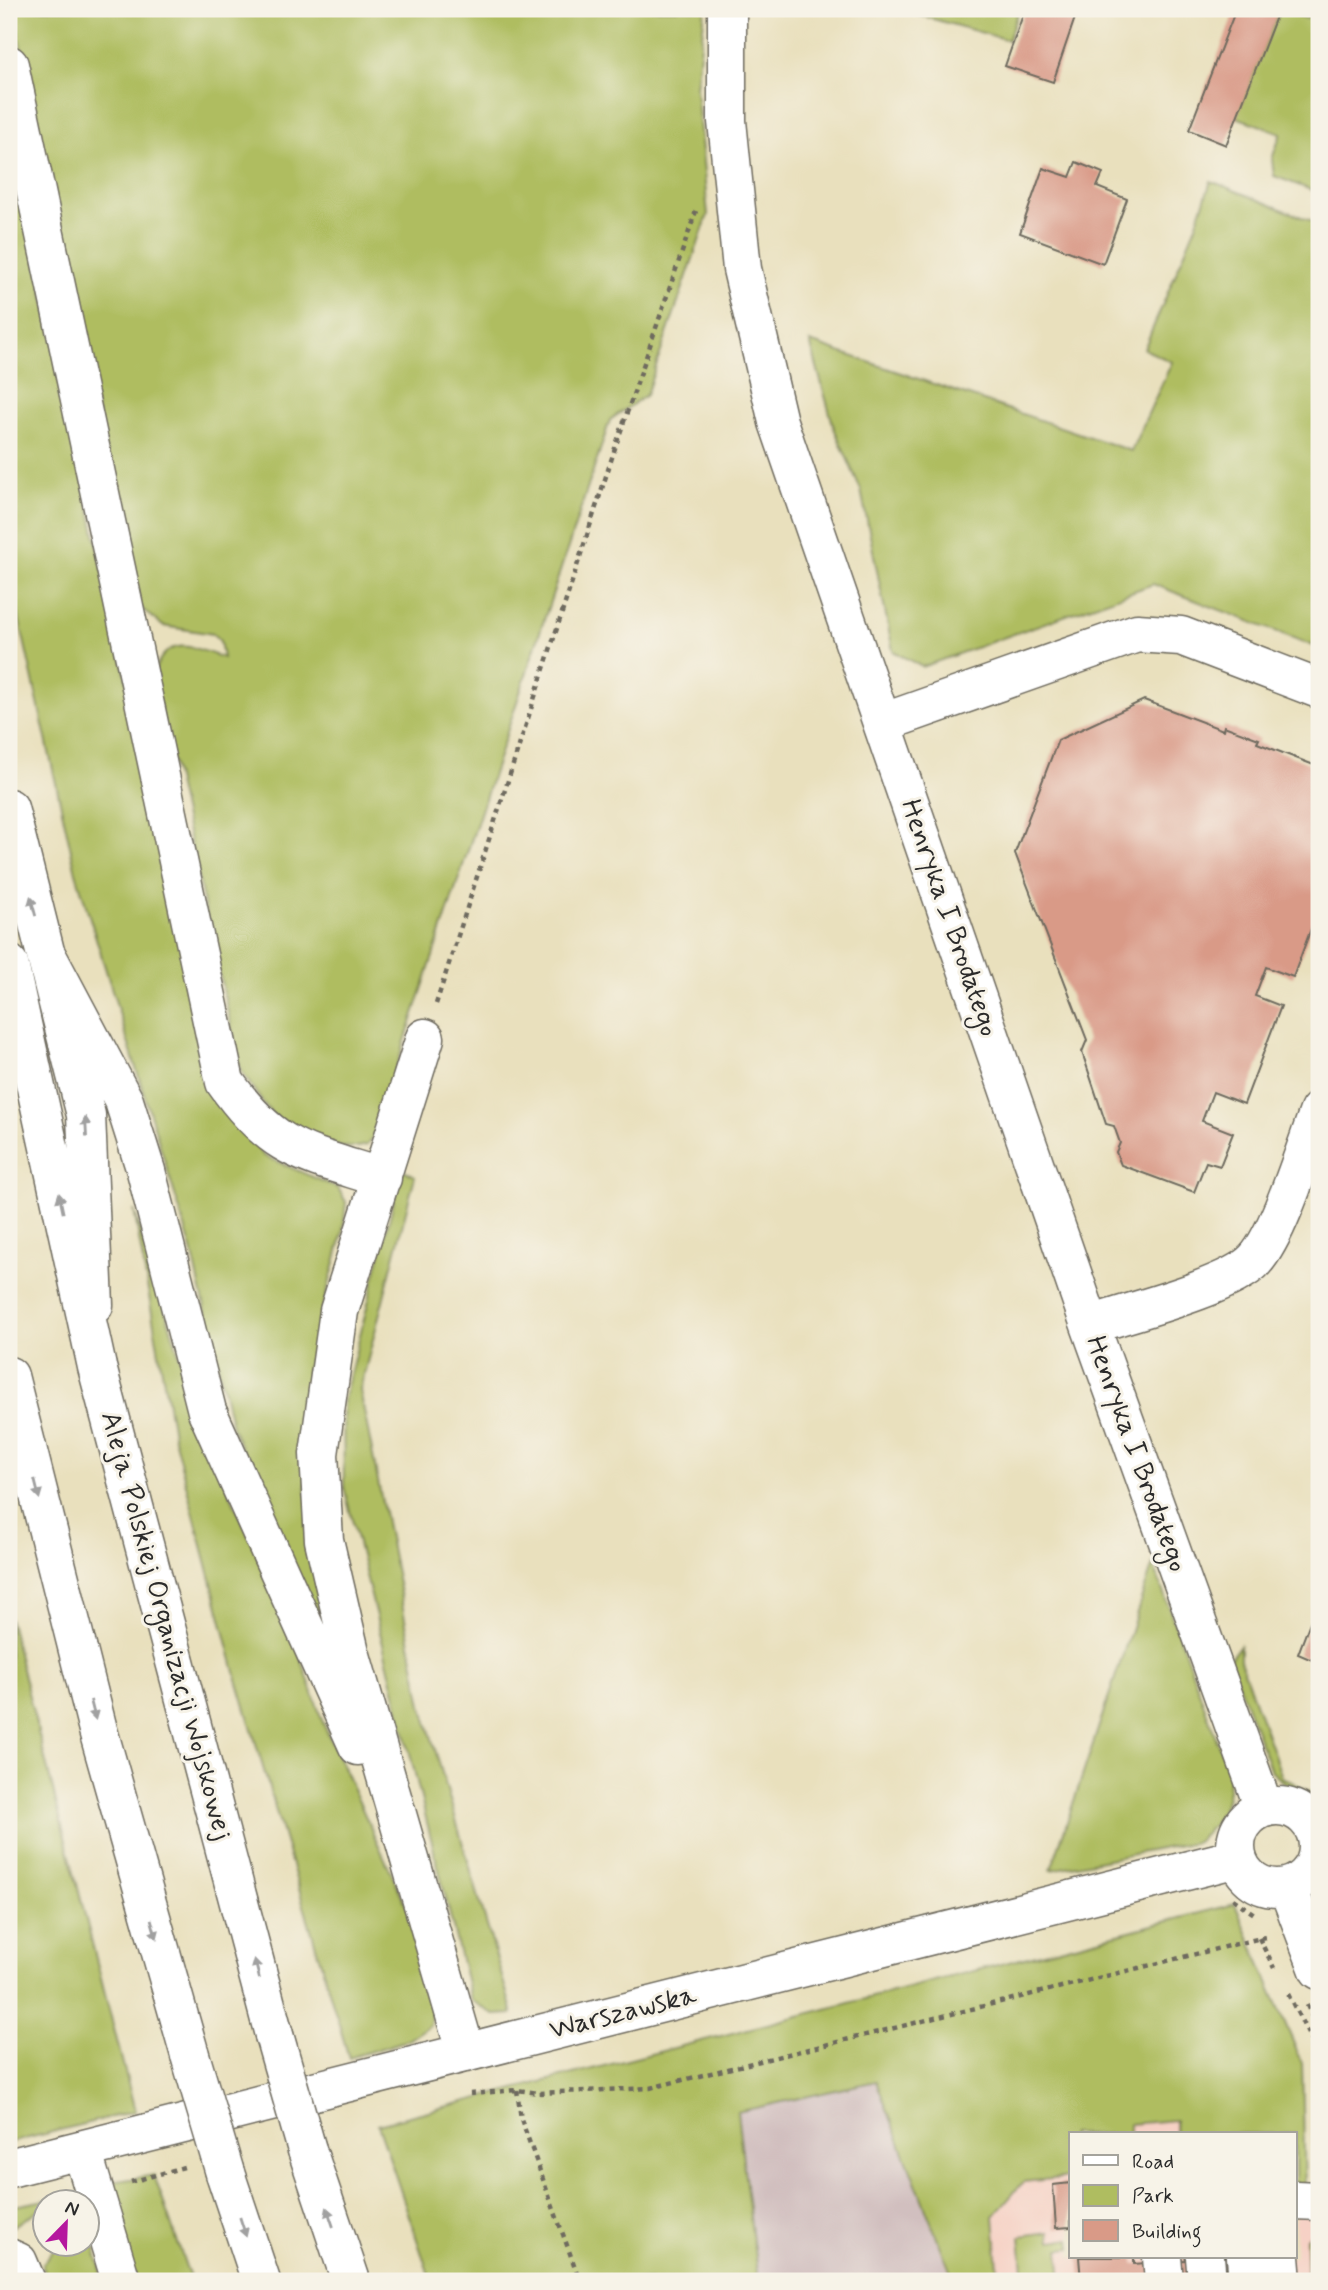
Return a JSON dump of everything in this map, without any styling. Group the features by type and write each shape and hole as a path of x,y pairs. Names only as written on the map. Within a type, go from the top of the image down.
{"main road":[{"name":"Henryka I Brodatego","path":"727,9 727,121 742,269 779,422 1090,1325 1264,1808"},
{"path":"9,65 225,1083 249,1116 292,1149 382,1178"},
{"path":"882,723 1137,633 1181,636 1319,689"},
{"path":"9,808 86,1115 97,1367"},
{"path":"47,956 124,1101 146,1171 207,1411 349,1731 394,1805"},
{"name":"Aleja Polskiej Organizacji Wojskowej","path":"9,964 97,1367 274,2035 307,2150 351,2281"},
{"path":"425,1038 339,1311 319,1454 324,1541 349,1652 466,2053"},
{"path":"1090,1325 1225,1280 1255,1261 1273,1231 1319,1111"},
{"path":"9,1376 98,1730 190,2056 261,2281"},
{"path":"1275,1805 1299,1811 1315,1829 1319,1840 1318,1856 1312,1870 1302,1881 1288,1888 1272,1889 1256,1884 1244,1872 1237,1858 1237,1833 1252,1813 1275,1805"},
{"name":"Warszawska","path":"9,2168 1237,1858"},
{"path":"1288,1888 1319,1970"},
{"path":"82,2150 121,2281"},
{"path":"1296,2200 1319,2200"},
{"path":"9,2258 18,2262 26,2281"},
{"path":"1162,2258 1164,2281"},
{"path":"1205,2258 1207,2281"},
{"path":"1246,2258 1248,2281"},
{"path":"1280,2258 1282,2281"}],"path":[{"path":"425,1038 617,442 700,199"},
{"path":"580,2281 521,2119 517,2090 539,2092 650,2088 1275,1935"}],"shaded area":[{"path":"877,2081 952,2281 758,2281 737,2112"},
{"path":"1124,2102 1226,2132 1127,2132"},
{"path":"1069,2155 1069,2258 1296,2258 1296,2187 1305,2188 1317,2281 952,2281 930,2222 1013,2195 1017,2159"}],"green space":[{"path":"13,9 705,9 696,88 708,215 646,395 610,420 374,1135 367,1145 332,1145 295,1132 272,1114 241,1071 153,675 158,662 172,648 190,647 223,658 220,641 213,634 163,626 138,606"},
{"path":"897,9 1019,9 1008,40"},
{"path":"1279,9 1307,19 1312,9 1319,9 1319,193 1274,176 1272,159 1281,133 1236,117"},
{"path":"9,132 217,1102 264,1156 338,1188 346,1202 343,1232 307,1368 306,1490 346,1686 232,1427 192,1250 76,873 9,573"},
{"path":"1211,181 1319,224 1319,648 1153,584 922,667 893,651 861,490 834,428 810,342 1131,451 1172,362 1144,349 1195,228"},
{"path":"402,1169 415,1176 360,1390 422,1705 513,2014 494,2015 471,2000 344,1487 343,1402"},
{"path":"134,1210 203,1431 299,1652 323,1723 411,1916 434,2001 430,2025 408,2040 349,2058 236,1676 173,1434"},
{"path":"1153,1564 1229,1774 1225,1804 1211,1828 1196,1842 1051,1870"},
{"path":"9,1618 135,2111 9,2143"},
{"path":"1240,1645 1240,1660 1282,1777 1319,1796 1319,1803 1289,1787 1271,1771 1229,1660"},
{"path":"1235,1904 1302,2063 1305,2188 1296,2187 1296,2132 1175,2132 1175,2120 1129,2124 1129,2132 1069,2132 1069,2177 1023,2182 994,2216 999,2281 954,2281 876,2081 737,2112 758,2281 431,2281 378,2124"},
{"path":"154,2175 191,2281 137,2281 125,2253 112,2182"},
{"path":"32,2202 32,2214 9,2229 9,2207"},
{"path":"1319,2227 1319,2281 1307,2281 1306,2238"},
{"path":"1050,2232 1051,2241 1069,2239 1069,2248 1059,2249 1062,2281 1024,2281 1020,2236"},
{"path":"47,2258 98,2258 104,2281 48,2281 42,2265"}],"building":[{"path":"1025,9 1078,9 1053,82 1005,66"},
{"path":"1236,9 1279,9 1226,145 1189,130"},
{"path":"1076,162 1103,173 1097,187 1127,199 1103,264 1020,233 1043,168 1070,177"},
{"path":"1144,700 1223,730 1224,726 1259,739 1257,743 1319,767 1319,907 1293,977 1266,967 1255,996 1281,1006 1244,1104 1213,1092 1202,1121 1233,1133 1220,1166 1206,1162 1194,1192 1121,1165 1116,1152 1120,1143 1114,1126 1106,1124 1082,1052 1087,1040 1015,853 1058,740"},
{"path":"1312,1617 1319,1619 1319,1663 1298,1654"},
{"path":"1069,2183 1069,2227 1056,2228 1053,2185"},
{"path":"1079,2258 1134,2258 1134,2264 1212,2258 1287,2258 1289,2281 1081,2281"}]}
